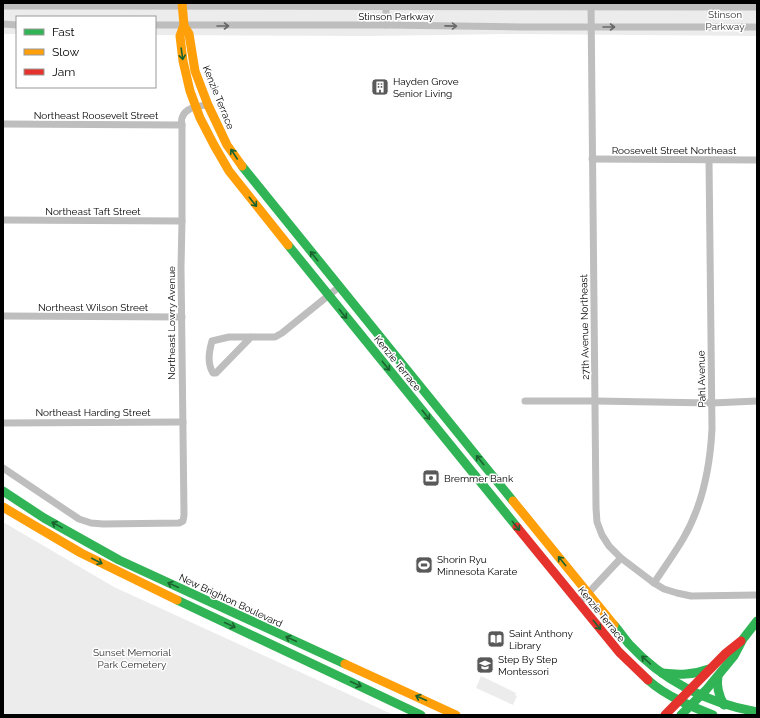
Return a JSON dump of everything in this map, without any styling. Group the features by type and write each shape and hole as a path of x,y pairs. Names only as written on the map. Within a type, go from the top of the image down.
{"main road":[{"path":"182,5 184,26"},
{"name":"Kenzie Terrace","path":"713,715 670,695 653,683 619,652 229,171 216,151 195,106 186,76 182,53 180,34 184,26 190,34 195,71 208,105 227,145 240,164 338,287 629,644 661,673 695,693 724,705 757,712"},
{"name":"New Brighton Boulevard","path":"3,491 44,518 119,560 456,715"},
{"path":"3,507 81,553 146,586 421,715"},
{"path":"665,715 685,703 695,693 718,676 734,656 743,639 757,621"},
{"path":"682,715 685,703 695,693 710,669 743,639"},
{"path":"661,673 686,675 710,669"},
{"path":"718,676 716,682 717,687 724,705"}],"street":[{"path":"386,5 386,26"},
{"name":"Stinson Parkway","path":"3,6 591,5 757,8"},
{"name":"27th Avenue Northeast","path":"591,5 596,508 598,522 602,535 609,546 621,558 664,589 691,596 757,595"},
{"path":"3,24 16,24"},
{"name":"Stinson Parkway","path":"156,26 757,27"},
{"path":"182,125 182,117 186,112 195,106 208,105"},
{"name":"Northeast Roosevelt Street","path":"3,124 182,125"},
{"name":"Northeast Lowry Avenue","path":"3,468 79,519 91,523 179,523 183,521 181,268 182,125"},
{"name":"Roosevelt Street Northeast","path":"592,160 757,160"},
{"name":"Pahl Avenue","path":"654,583 684,538 694,518 708,475 711,452 712,403 709,160"},
{"name":"Northeast Taft Street","path":"3,220 182,221"},
{"path":"252,337 216,373 213,373 210,369 209,352 212,341 229,337 252,337 275,337 282,333 338,287"},
{"name":"Northeast Wilson Street","path":"3,316 182,317"},
{"path":"525,401 712,403 757,401"},
{"name":"Northeast Harding Street","path":"3,423 183,422"},
{"path":"579,603 621,558"}],"green space":[{"name":"Stinson Parkway","path":"3,3 757,3 757,36 518,34 368,36 156,35 156,16 16,16 16,34 3,34"},
{"name":"Sunset Memorial Park Cemetery","path":"3,522 114,587 394,715 3,715"},
{"path":"481,676 516,693 515,695 517,696 513,705 476,688"}],"traffic: fast":[{"path":"242,166 513,501"},
{"path":"288,245 517,527"},
{"path":"3,491 44,518 119,560 345,664"},
{"path":"177,600 421,715"},
{"path":"681,715 706,690 734,656 743,639 757,621"},
{"path":"614,625 629,644 642,657 656,669 672,679 687,688 721,703 757,712"},
{"path":"662,673 686,674 709,669"},
{"path":"718,676 718,691 724,705"},
{"path":"648,680 670,696 713,715"}],"traffic: slow":[{"path":"182,3 184,25 180,36 183,61 190,91 200,118 229,171 288,245"},
{"path":"184,26 189,34 195,71 208,105 227,145 242,166"},
{"path":"513,501 614,625"},
{"path":"3,507 81,553 177,600"},
{"path":"345,664 456,715"}],"traffic: jam":[{"path":"517,527 619,652 648,680"},
{"path":"665,715 726,653 741,641"}],"place":[{"name":"Hayden Grove Senior Living","path":"380,87"},
{"name":"Bremmer Bank","path":"431,478"},
{"name":"Shorin Ryu Minnesota Karate","path":"424,565"},
{"name":"Saint Anthony Library","path":"496,639"},
{"name":"Step By Step Montessori","path":"485,665"}]}
